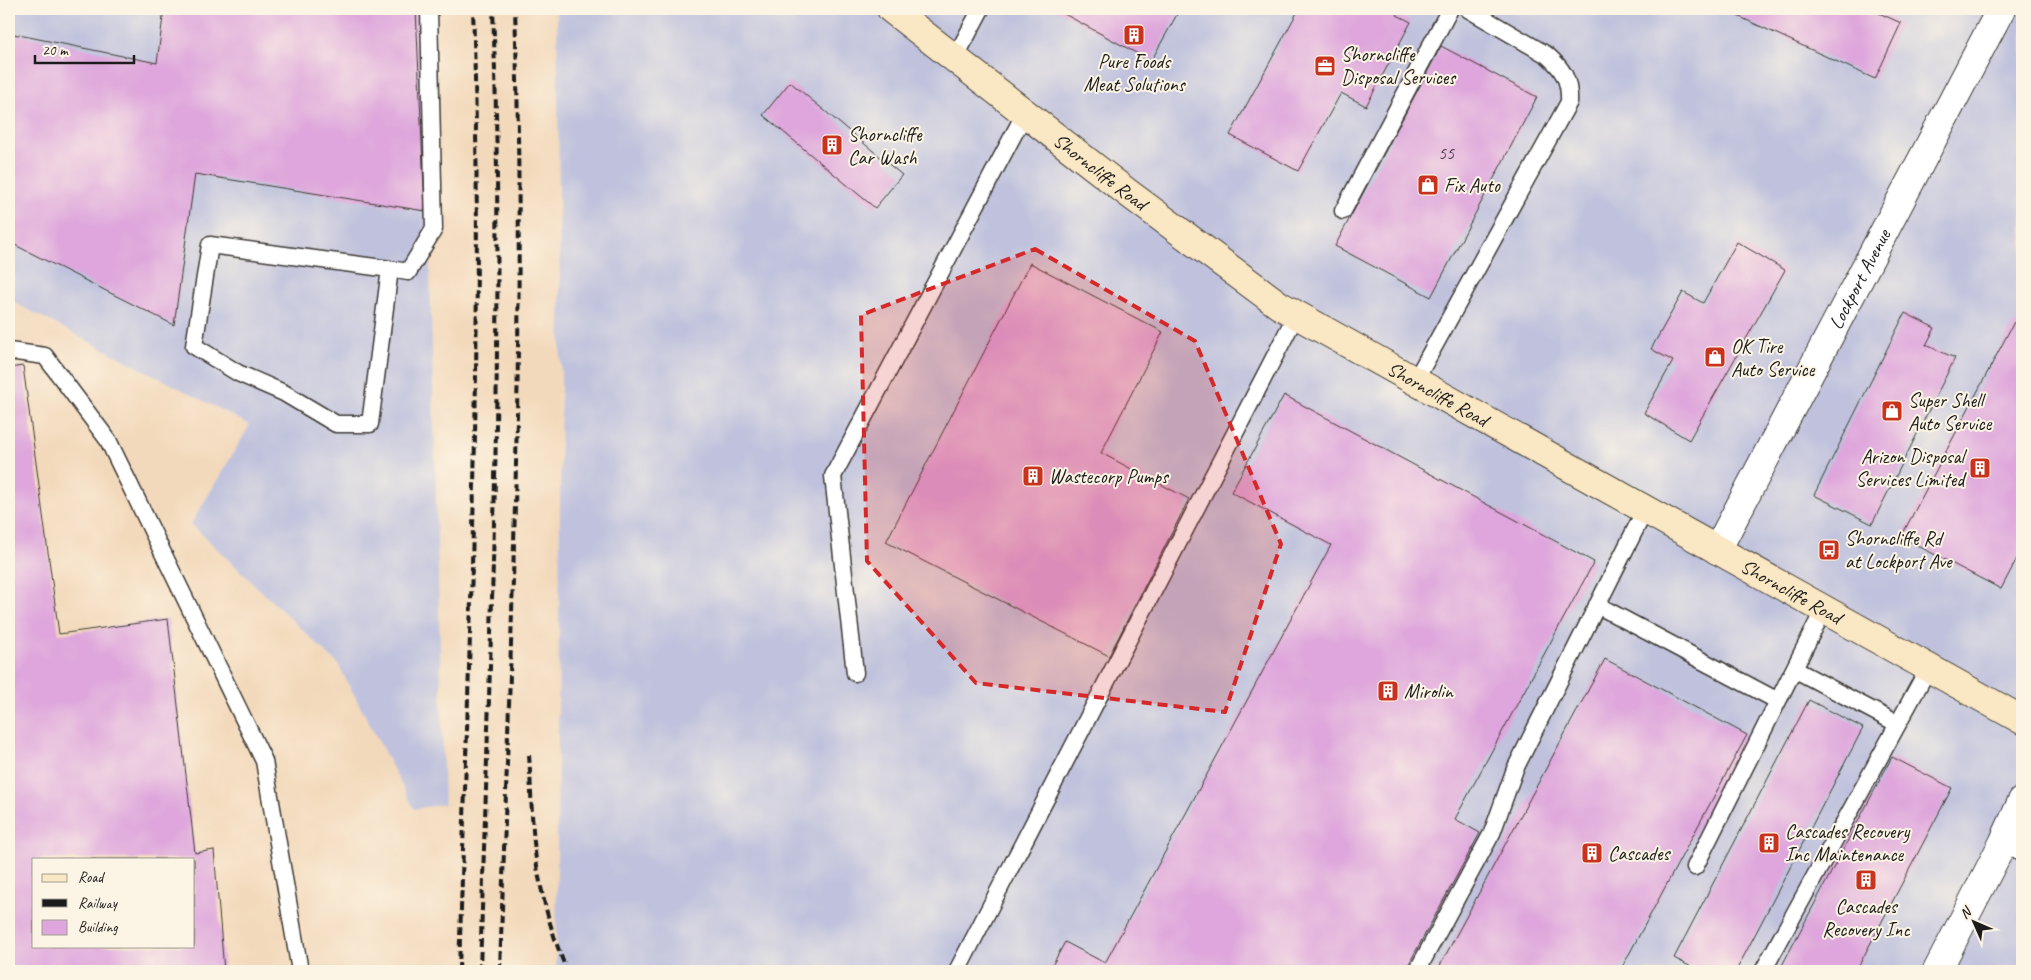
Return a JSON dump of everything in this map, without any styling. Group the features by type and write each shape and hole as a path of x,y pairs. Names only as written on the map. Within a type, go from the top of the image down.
{"street":[{"name":"Shorncliffe Road","path":"891,9 1128,193 1279,305 2022,720"},
{"name":"Lockport Avenue","path":"1717,550 2001,9"},
{"path":"1937,971 2013,848 2022,801"}],"lane":[{"path":"390,269 370,424 336,424 284,393 238,373 194,346 210,245 390,269 408,272 434,229 429,9"},
{"path":"955,58 981,9"},
{"path":"1343,211 1450,9"},
{"path":"1414,381 1569,102 1570,89 1566,76 1558,64 1547,55 1468,9"},
{"path":"855,673 834,476 1025,113"},
{"path":"957,971 1296,315"},
{"path":"9,351 45,356 108,440 264,761 300,971"},
{"path":"1417,971 1492,833 1515,769 1645,510"},
{"path":"1597,605 1778,701"},
{"path":"1695,867 1824,609"},
{"path":"1763,971 1929,667"},
{"path":"1794,669 1898,724"}],"highlighted area":[{"path":"1035,249 1195,341 1281,544 1225,712 976,683 867,561 861,315"}],"shaded area":[{"path":"9,9 423,9 444,804 414,809 338,664 191,524 250,425 9,300"},
{"path":"557,9 2022,9 2022,971 556,971 561,379"}],"building":[{"path":"164,9 416,9 425,211 195,174 174,325 9,242 9,33 157,63"},
{"name":"Pure Foods Meat Solutions","path":"1055,9 1180,9 1151,61"},
{"path":"1299,9 1400,9 1397,15 1411,22 1366,106 1341,93 1298,171 1230,135"},
{"path":"1730,9 1870,9 1901,23 1875,79 1729,12"},
{"path":"1441,46 1537,97 1431,297 1335,246"},
{"name":"Shorncliffe Car Wash","path":"790,82 902,175 875,208 763,115"},
{"path":"1737,242 1785,270 1689,440 1644,413 1673,361 1651,349 1683,292 1703,303"},
{"name":"Wastecorp Pumps","path":"1030,263 1163,332 1101,453 1189,499 1109,656 886,542"},
{"name":"Super Shell Auto Service","path":"1905,313 1935,328 1926,345 1955,358 1872,524 1814,495"},
{"name":"Arizon Disposal Services Limited","path":"2014,322 2022,327 2022,549 2001,589 1901,537"},
{"path":"23,366 59,634 168,619 195,853 214,850 224,971 9,971 9,368"},
{"name":"Mirolin","path":"1284,395 1594,562 1455,819 1480,833 1405,971 1049,971 1065,942 1105,963 1331,545 1231,492"},
{"name":"Cascades","path":"1605,659 1747,735 1620,971 1437,971"},
{"name":"Cascades Recovery Inc Maintenance","path":"1809,700 1863,728 1736,971 1699,971 1674,958"},
{"name":"Cascades Recovery Inc","path":"1892,757 1952,788 1856,971 1779,971"}],"railway":[{"path":"459,971 471,610 476,370 477,249 473,9"},
{"path":"480,971 492,610 497,370 496,129 493,9"},
{"path":"500,971 518,370 518,129 515,9"},
{"path":"529,755 533,835 537,866 548,916 567,971"}],"place":[{"name":"Pure Foods Meat Solutions","path":"1134,35"},
{"name":"Shorncliffe Disposal Services","path":"1325,66"},
{"name":"Shorncliffe Car Wash","path":"832,145"},
{"name":"Fix Auto","path":"1428,185"},
{"name":"OK Tire Auto Service","path":"1715,357"},
{"name":"Super Shell Auto Service","path":"1892,411"},
{"name":"Arizon Disposal Services Limited","path":"1980,468"},
{"name":"Wastecorp Pumps","path":"1033,476"},
{"name":"Shorncliffe Rd at Lockport Ave","path":"1829,550"},
{"name":"Mirolin","path":"1388,691"},
{"name":"Cascades Recovery Inc Maintenance","path":"1769,843"},
{"name":"Cascades","path":"1592,853"},
{"name":"Cascades Recovery Inc","path":"1866,880"}]}
